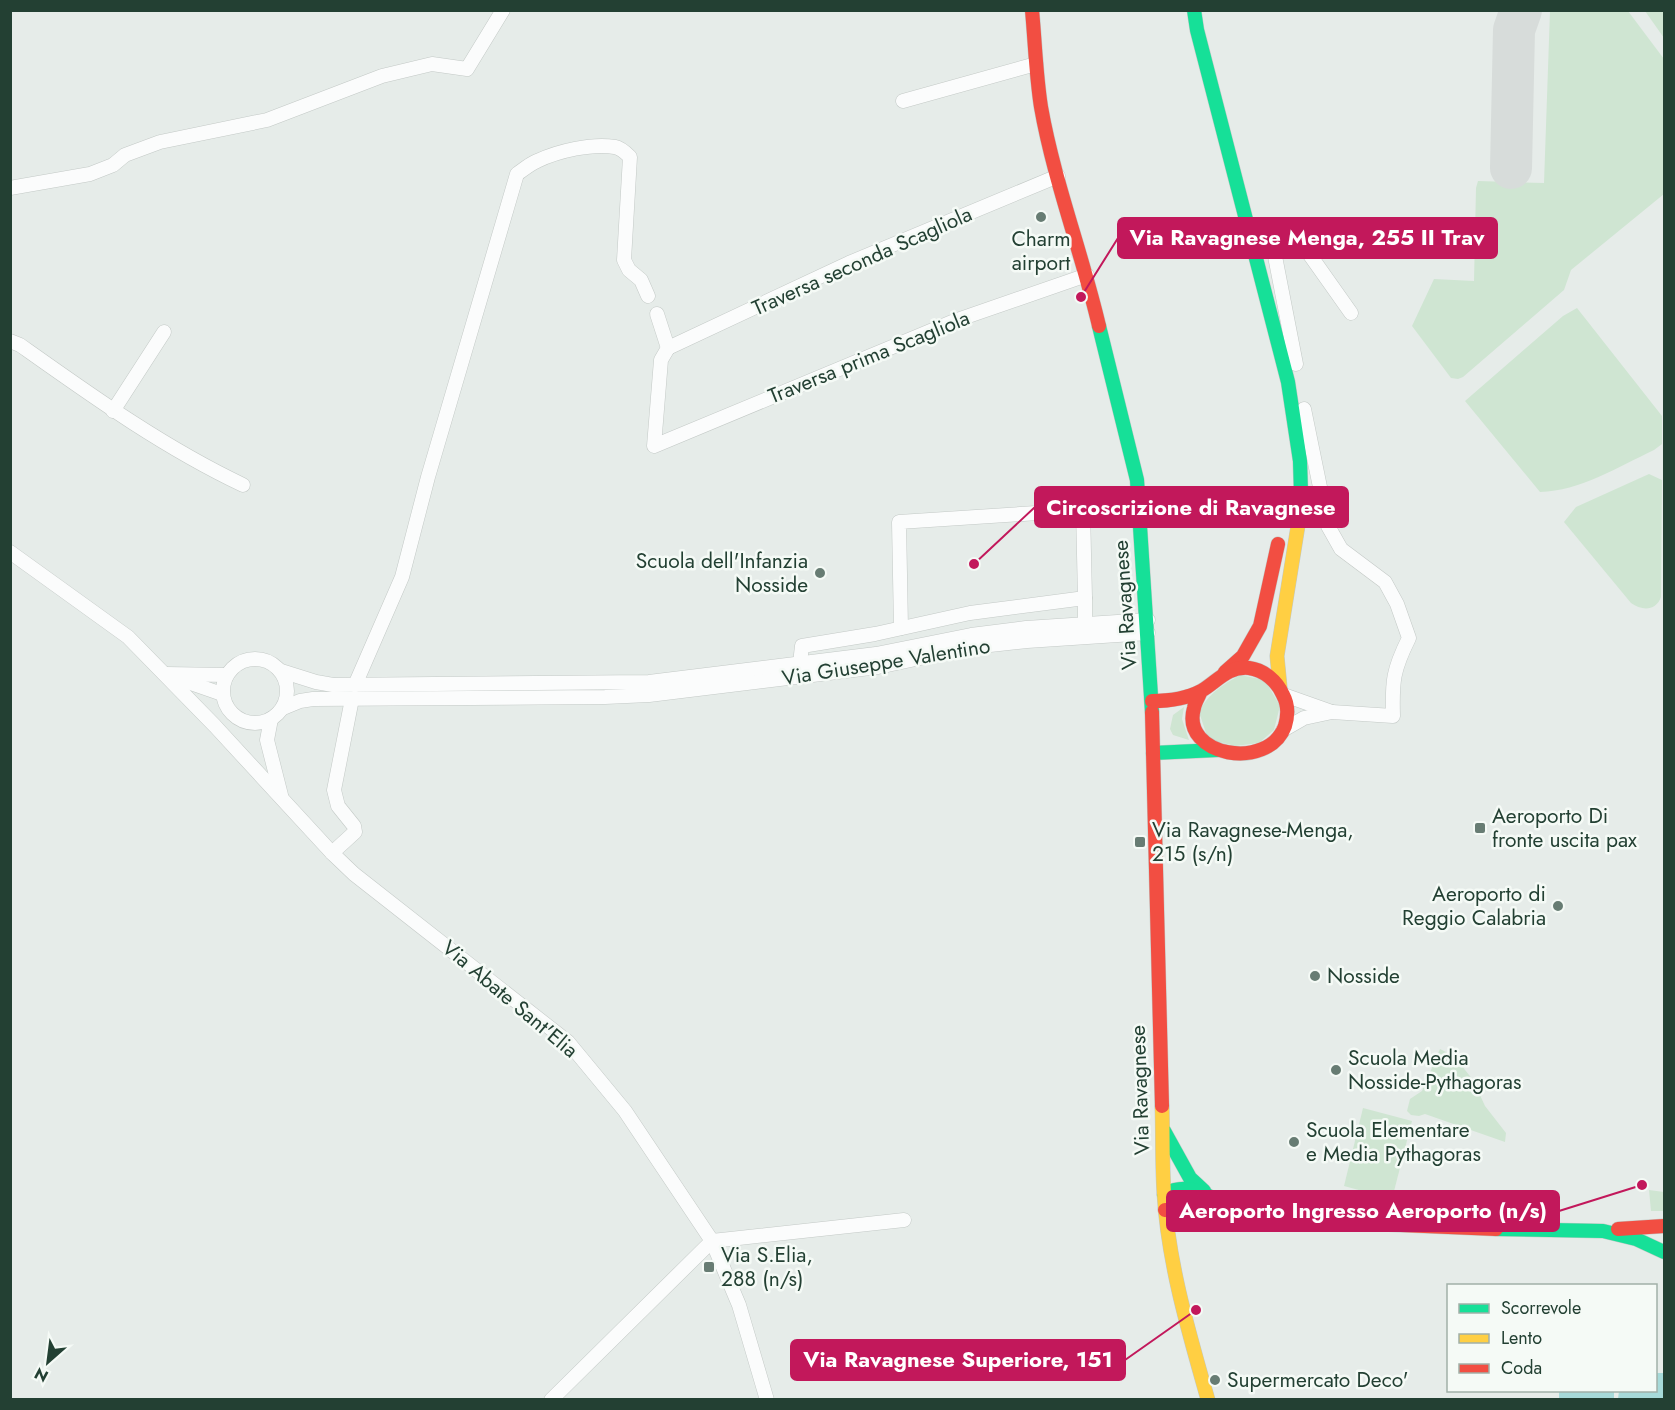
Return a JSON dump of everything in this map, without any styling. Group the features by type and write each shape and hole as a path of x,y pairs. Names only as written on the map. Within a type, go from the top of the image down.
{"main road":[{"name":"Via Ravagnese","path":"1032,10 1041,106 1058,176 1087,275 1137,480 1152,702 1165,1210 1168,1238 1189,1336 1208,1400"},
{"path":"1153,753 1217,750 1252,754 1276,741 1283,730 1287,717 1277,656 1301,507 1300,461 1288,382 1197,30 1194,10"},
{"path":"1152,702 1174,701 1201,691 1243,656 1260,626 1281,531"},
{"path":"1226,672 1235,669 1250,669 1263,672 1282,691"},
{"path":"1201,691 1194,701 1191,713 1192,725 1201,740 1217,750"},
{"path":"1162,1128 1190,1178 1210,1197"},
{"path":"1164,1194 1174,1187 1188,1186 1244,1218"},
{"path":"1165,1210 1339,1224 1603,1231 1665,1226"},
{"path":"1603,1231 1636,1239 1665,1252"}],"street":[{"path":"10,188 90,174 113,165 125,155 160,142 267,120 382,76 432,63 467,69 503,10"},
{"path":"903,101 1036,64"},
{"path":"355,684 402,577 457,374 518,174 535,162 558,152 617,147 626,153 630,157 624,260 629,270 641,280 648,296"},
{"name":"Traversa seconda Scagliola","path":"668,348 849,263 1058,176"},
{"path":"1283,730 1304,718 1332,712 1393,716 1392,680 1399,657 1409,638 1397,604 1385,582 1341,549 1328,526 1274,243 1291,242 1305,248 1351,313"},
{"name":"Traversa prima Scagliola","path":"668,348 660,360 654,446 957,320 1087,275"},
{"path":"657,314 668,348"},
{"path":"113,411 164,332"},
{"path":"10,341 20,345 113,411 170,447 243,485"},
{"path":"901,628 899,522 1083,510 1085,630"},
{"name":"Via Abate Sant'Elia","path":"10,552 128,638 166,674 354,874 568,1042 624,1111 712,1241 739,1305 767,1400"},
{"path":"800,663 802,646 970,613 1085,597"},
{"name":"Via Giuseppe Valentino","path":"281,671 333,685 624,690 649,682 876,654 971,634 1148,627"},
{"name":"Via Giuseppe Valentino","path":"283,708 300,700 624,690 878,667 972,647 1085,630"},
{"path":"259,658 271,663 281,671 286,683 287,696 283,708 271,719 252,723 232,714 222,694 226,675 235,665 246,659 259,658"},
{"path":"166,674 226,675"},
{"name":"Via Abate Sant'Elia","path":"166,674 222,694"},
{"path":"1282,691 1332,712"},
{"path":"332,853 355,832 354,826 338,806 334,790 352,699"},
{"name":"Via Abate Sant'Elia","path":"271,719 267,740 282,797"},
{"name":"Via Abate Sant'Elia","path":"252,723 267,740"},
{"path":"551,1400 712,1241 904,1220"}],"green space":[{"path":"1550,11 1628,11 1664,59 1664,194 1571,270 1564,290 1463,377 1451,378 1412,326 1434,279 1474,281 1478,181 1544,183"},
{"path":"1645,11 1664,11 1664,38"},
{"path":"1577,308 1662,416 1662,444 1584,483 1555,491 1540,492 1465,401 1563,316"},
{"path":"1649,474 1662,480 1661,597 1656,605 1644,608 1631,603 1564,522 1576,507"},
{"path":"1240,675 1265,680 1280,706 1274,730 1259,743 1235,746 1208,739 1199,712 1207,699"},
{"path":"1184,707 1182,719 1189,740 1173,735 1170,729 1173,715"},
{"path":"1440,1049 1454,1056 1473,1080 1485,1106 1506,1133 1505,1142 1425,1114 1411,1115 1407,1111 1410,1099 1422,1091"},
{"path":"1363,1108 1412,1121 1392,1199 1344,1186"},
{"path":"1649,1190 1664,1192 1664,1211 1651,1211"}],"water":[{"path":"1657,1373 1664,1373 1664,1399 1618,1399 1619,1392 1657,1392"},
{"path":"1559,1392 1614,1392 1614,1399 1559,1399"}],"taxiway":[{"path":"1511,168 1514,30 1521,10"}],"traffic: fast":[{"path":"1194,10 1197,30 1288,382 1300,461 1301,493"},
{"path":"1099,326 1137,480 1152,712"},
{"path":"1153,753 1217,750"},
{"path":"1164,1131 1190,1178 1204,1191"},
{"path":"1164,1194 1175,1190 1194,1190 1212,1197 1238,1215"},
{"path":"1496,1229 1603,1231 1636,1239 1664,1252"}],"traffic: slow":[{"path":"1280,687 1277,656 1301,507 1301,493"},
{"path":"1162,1106 1163,1182 1170,1245 1180,1298 1208,1400"}],"traffic: jam":[{"path":"1032,10 1041,107 1061,190 1099,326"},
{"path":"1225,672 1243,656 1260,626 1278,544"},
{"path":"1152,701 1189,696 1201,691 1234,669 1255,669 1274,681 1285,699 1287,706 1285,726 1276,740 1262,749 1245,753 1228,752 1212,747 1200,738 1193,724 1195,706 1201,691"},
{"path":"1152,712 1162,1106"},
{"path":"1165,1210 1329,1222 1496,1229"},
{"path":"1618,1229 1664,1226"}],"place":[{"name":"Charm airport","path":"1041,217"},
{"name":"Via Ravagnese Menga, 255 II Trav","path":"1081,297"},
{"name":"Circoscrizione di Ravagnese","path":"974,564"},
{"name":"Scuola dell'Infanzia Nosside","path":"820,573"},
{"name":"Aeroporto Di fronte uscita pax","path":"1480,828"},
{"name":"Via Ravagnese-Menga, 215 (s/n)","path":"1140,842"},
{"name":"Aeroporto di Reggio Calabria","path":"1558,906"},
{"name":"Nosside","path":"1315,976"},
{"name":"Scuola Media Nosside-Pythagoras","path":"1336,1070"},
{"name":"Scuola Elementare e Media Pythagoras","path":"1294,1142"},
{"name":"Aeroporto Ingresso Aeroporto (n/s)","path":"1642,1185"},
{"name":"Via S.Elia, 288 (n/s)","path":"709,1267"},
{"name":"Via Ravagnese Superiore, 151","path":"1196,1310"},
{"name":"Supermercato Deco'","path":"1215,1380"}]}
